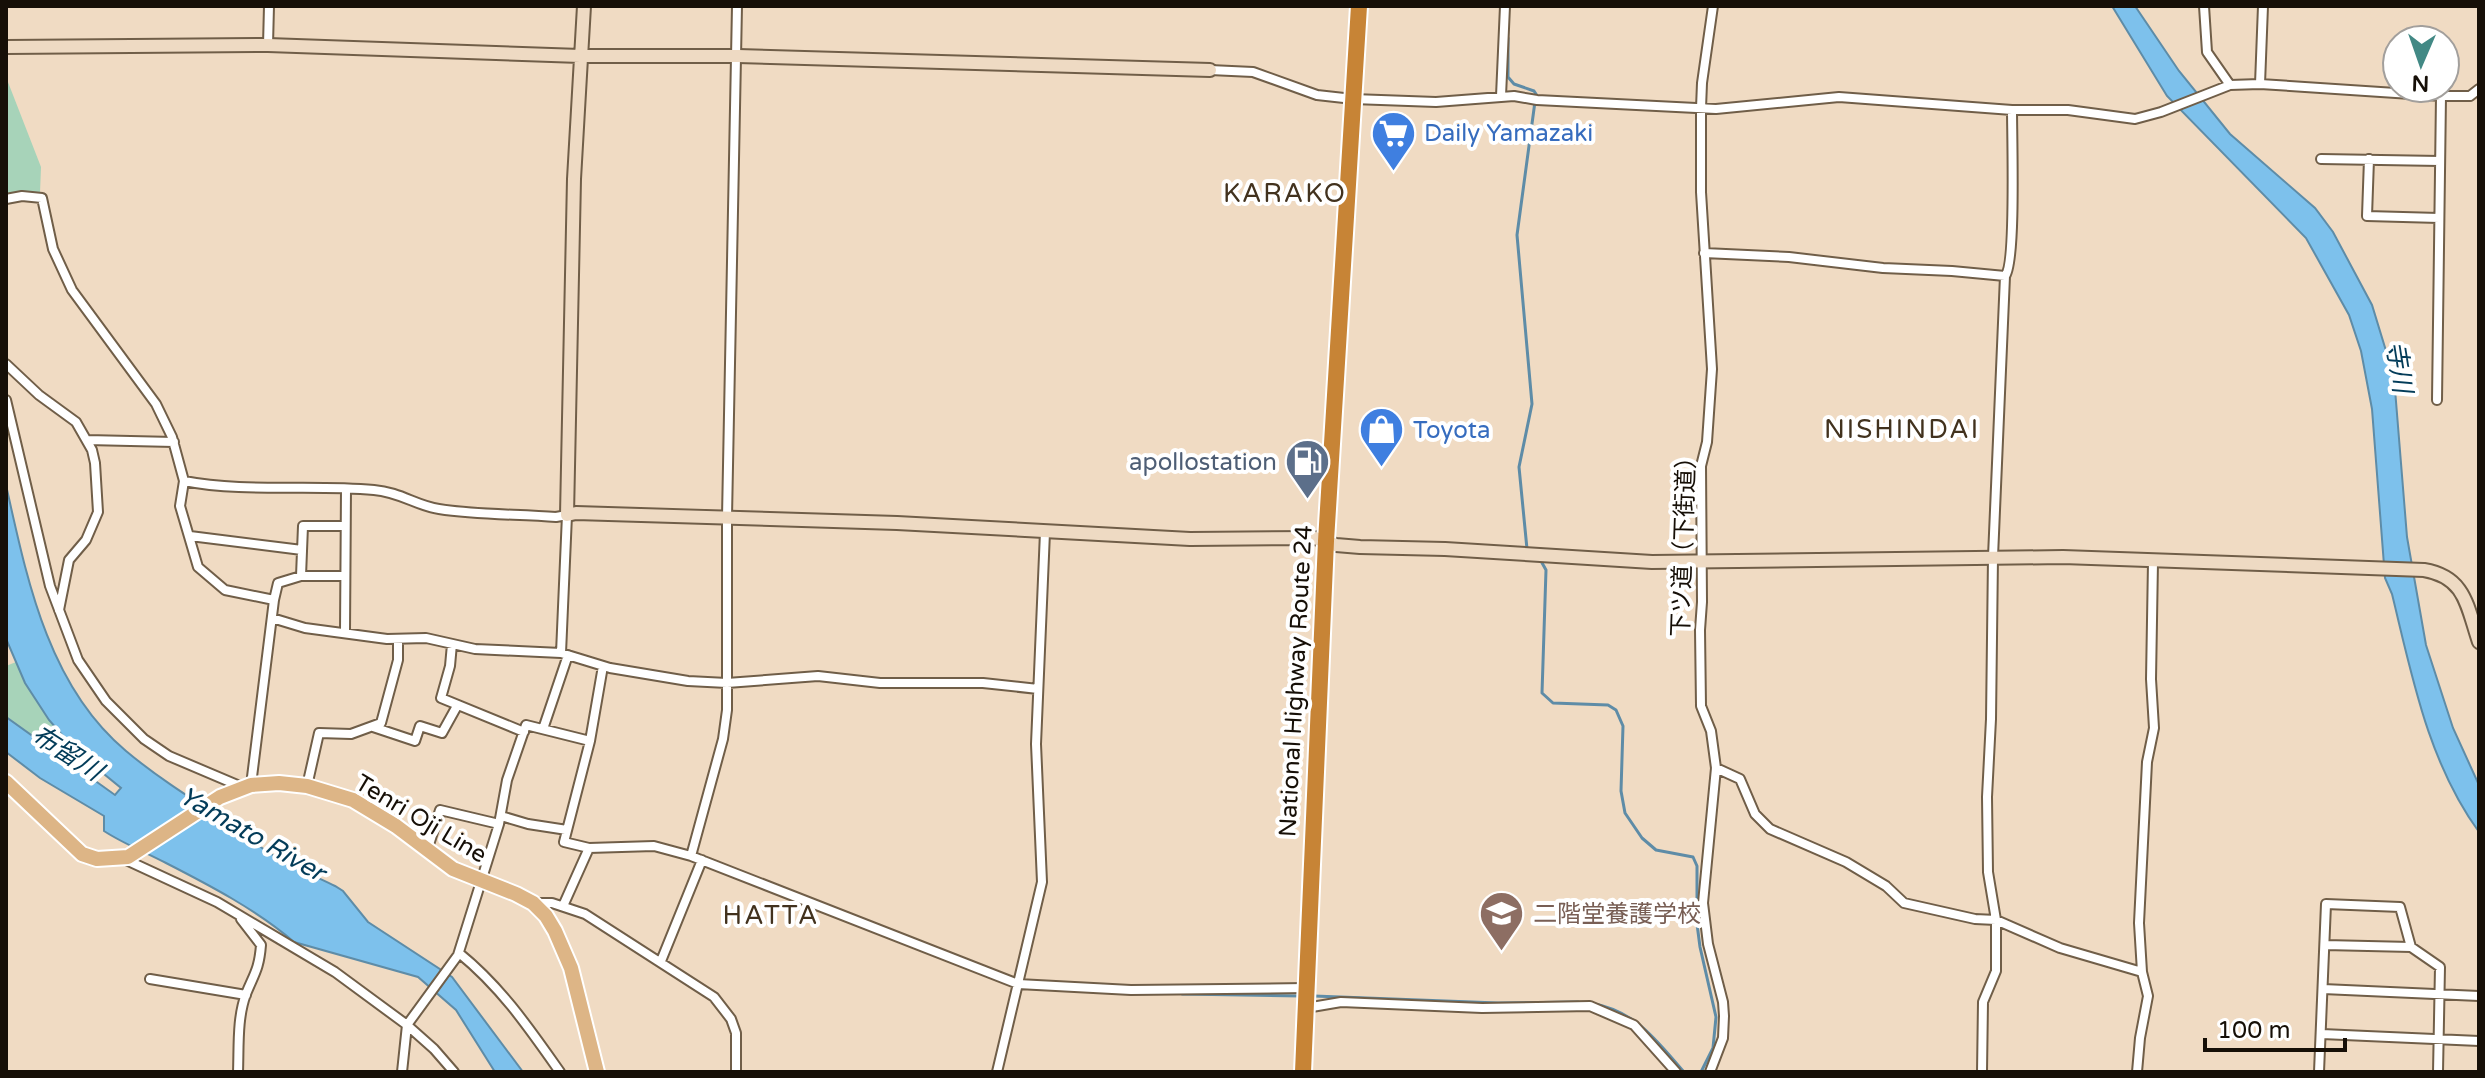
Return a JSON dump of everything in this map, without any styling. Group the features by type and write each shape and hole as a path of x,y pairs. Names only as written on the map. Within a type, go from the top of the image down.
{"highway":[{"name":"National Highway Route 24","path":"1303,1072 1326,541 1359,6"}],"main road":[{"path":"6,782 82,854 97,859 125,857"},
{"name":"Tenri Oji Line","path":"125,857 220,797 247,786 279,783 307,786 353,800 396,826 453,869 533,903"},
{"path":"533,903 555,931 571,968 597,1072"}],"street":[{"path":"268,45 269,6"},
{"path":"543,729 565,654 574,179 584,6"},
{"path":"691,856 723,739 727,683 727,517 737,6"},
{"path":"1501,96 1505,6"},
{"name":"下ツ道（下街道）","path":"1710,1072 1723,1038 1723,1002 1708,944 1703,903 1716,768 1711,731 1701,706 1701,466 1707,442 1712,369 1704,253 1701,108 1713,6"},
{"path":"2204,6 2207,52 2230,85"},
{"path":"2260,84 2263,6"},
{"path":"6,47 268,45 580,56 738,56 1210,70 1253,72 1317,95 1353,99 1436,102 1501,96 1716,109 1839,97 2012,110 2068,110 2135,119 2230,85 2381,92"},
{"path":"2461,96 2470,96 2479,89"},
{"path":"2437,400 2441,104"},
{"path":"1982,1072 1983,1002 1996,971 1996,920 1988,872 1987,797 2005,276 2010,271 2012,245 2012,110"},
{"path":"2321,159 2440,161"},
{"path":"2369,159 2367,216 2439,218"},
{"path":"6,199 22,196 42,198 53,249 72,290 156,404 174,442 184,481 180,506 198,567 218,586 236,593 274,600"},
{"path":"1704,253 1789,257 1883,268 2005,276"},
{"path":"6,364 39,395 76,422 87,440 97,474 98,512 86,540 69,560 59,614"},
{"path":"6,400 43,559 59,614 78,660 91,682 144,739 169,756 247,786 278,583 301,576 345,576"},
{"path":"87,440 174,442"},
{"path":"184,481 231,488 260,486 387,491 440,509 556,517 576,513 727,517 909,523 1190,539 1305,538 1360,547 1701,563 1993,557 2424,570 2451,579 2458,586 2479,642"},
{"path":"345,632 346,489"},
{"path":"301,576 303,526 345,526"},
{"path":"997,1072 1042,882 1036,744 1045,532"},
{"path":"190,536 302,550"},
{"path":"2137,1072 2148,996 2142,972 2139,923 2147,762 2154,728 2151,679 2153,562"},
{"path":"272,618 305,628 398,639 426,638 495,651 565,654 603,666 688,681 727,683 818,676 880,683 983,683 1038,689"},
{"path":"307,786 319,733 351,734 381,723 398,660 398,639"},
{"path":"452,644 450,666 441,698 524,732"},
{"path":"603,666 590,741 564,842 589,848 654,846 691,856 1018,984 1131,990 1306,988"},
{"path":"373,727 415,741 420,726 442,733 457,706"},
{"path":"402,1072 408,1024 458,954 500,820 507,780 526,725 590,741"},
{"path":"1716,768 1740,779 1755,814 1770,829 1846,862 1886,886 1904,903 1975,919 1996,920 2060,948 2142,972"},
{"path":"426,851 440,810 567,830"},
{"path":"563,906 589,848"},
{"path":"125,857 217,902 335,972 408,1024 454,1072"},
{"path":"661,961 702,860"},
{"path":"533,903 542,901 585,914 714,997 724,1007 736,1033 736,1072"},
{"path":"2319,1072 2326,904 2400,907 2411,947"},
{"path":"235,913 261,945 256,976 246,995 240,1025 238,1072"},
{"path":"2325,945 2411,947 2440,967 2438,1072"},
{"path":"458,954 496,986 520,1013 560,1072"},
{"path":"150,979 246,995"},
{"path":"2323,989 2479,996"},
{"path":"1306,1008 1341,1002 1497,1008 1590,1006 1634,1025 1676,1072"},
{"path":"2322,1034 2479,1041"}],"green space":[{"path":"6,77 41,167 40,193 6,196"},
{"path":"16,662 43,709 77,752 68,761 6,717 6,666"}],"water":[{"path":"2112,6 2135,6 2179,71 2230,134 2315,208 2333,232 2372,305 2394,377 2407,537 2426,645 2453,728 2479,785 2479,832 2461,805 2434,748 2385,578 2372,409 2361,351 2349,315 2306,238 2167,96"},
{"path":"6,485 23,557 45,629 77,695 99,725 162,779 274,855 343,891 368,922 452,977 523,1072 495,1072 456,1010 418,977 294,942 232,899 104,831 104,816 40,778 6,752 6,717 115,795 121,788 77,752 49,720 25,683 7,641"}],"waterway":[{"path":"1508,38 1508,77 1514,84 1536,94 1517,235 1532,404 1519,467 1527,549"},
{"path":"1541,561 1546,570 1542,693 1553,703 1608,705 1616,710 1623,726 1621,791 1625,813 1642,838 1656,850 1693,857 1697,866 1697,924 1716,1017 1713,1048 1701,1072"},
{"path":"1182,994 1302,996"},
{"path":"1314,996 1498,1003 1578,1002"},
{"path":"1590,1003 1620,1013 1643,1028 1684,1072"}],"place":[{"name":"Daily Yamazaki","path":"1393,172"},
{"name":"Toyota","path":"1382,469"},
{"name":"apollostation","path":"1308,501"},
{"name":"二階堂養護学校","path":"1502,953"}],"district":[{"name":"KARAKO","path":"1285,193"},
{"name":"NISHINDAI","path":"1902,429"},
{"name":"HATTA","path":"771,915"}],"water label":[{"name":"寺川","path":"2399,367"},
{"name":"布留川","path":"67,753"},
{"name":"Yamato River","path":"252,834"}]}
